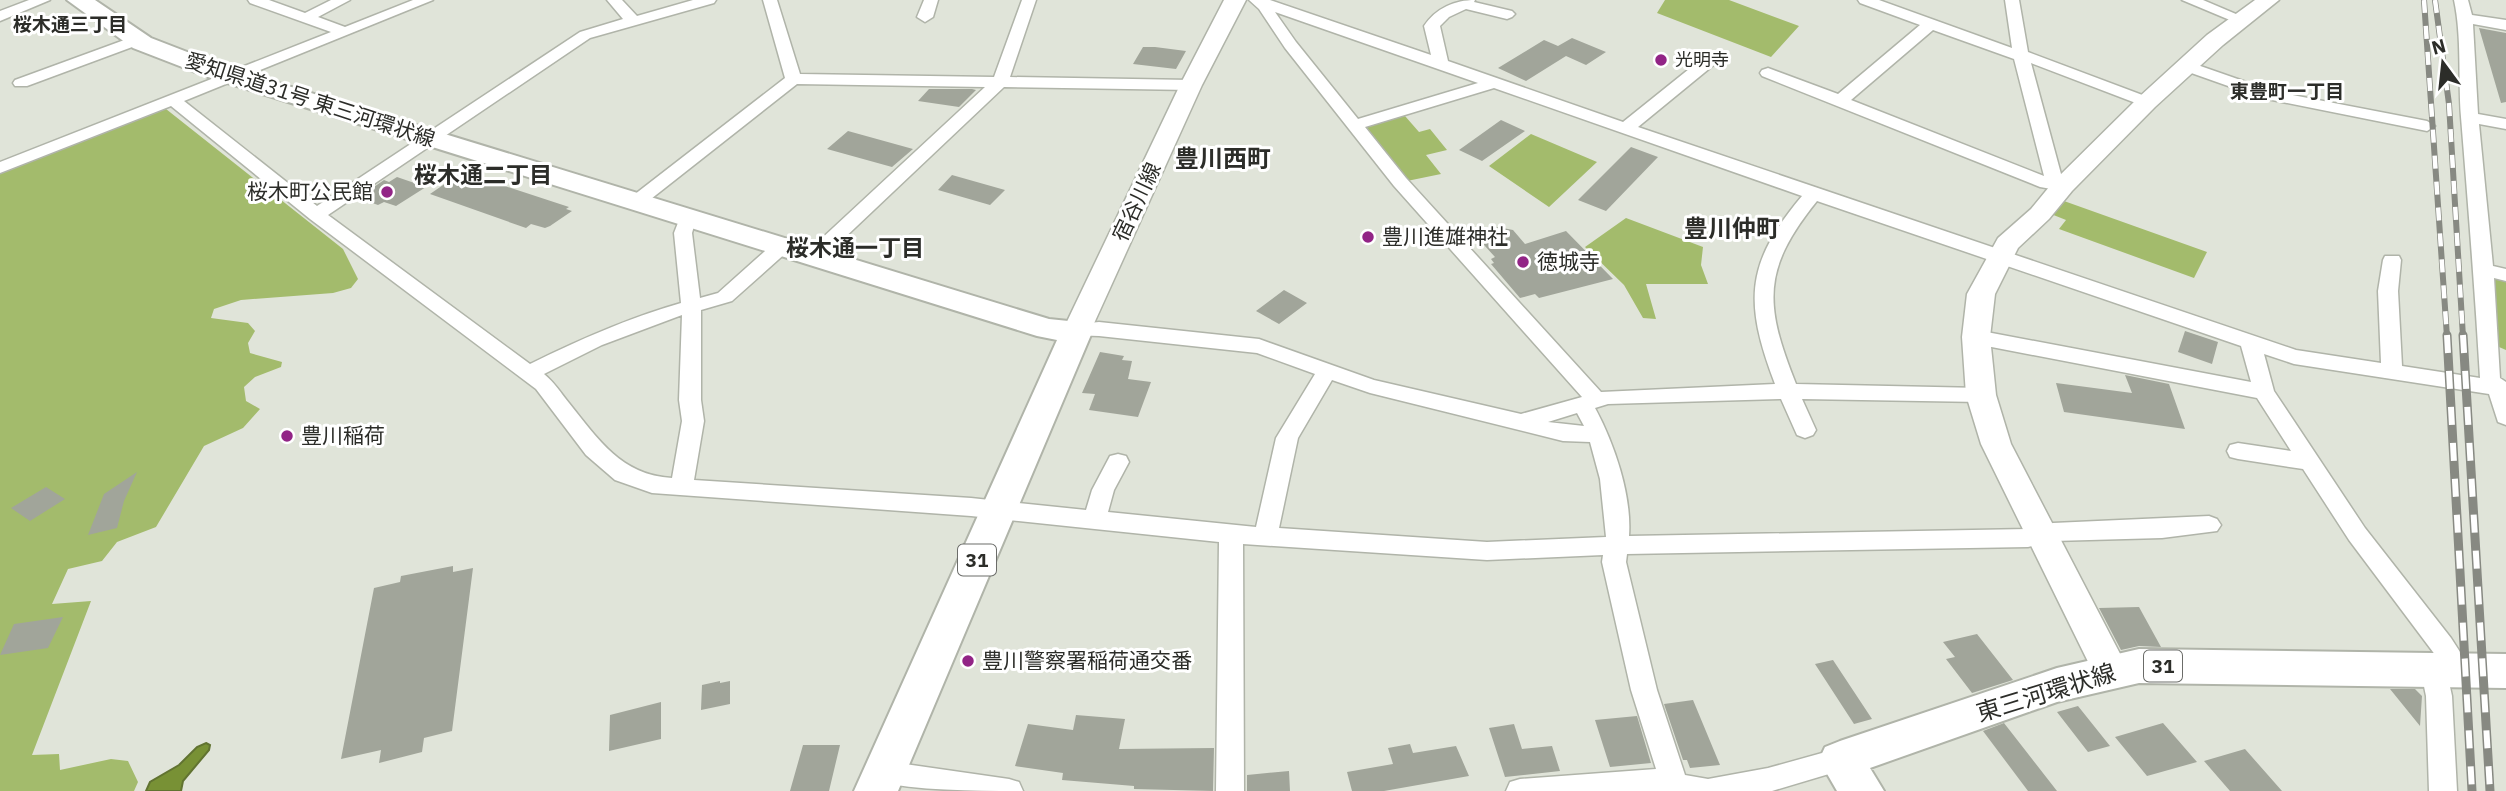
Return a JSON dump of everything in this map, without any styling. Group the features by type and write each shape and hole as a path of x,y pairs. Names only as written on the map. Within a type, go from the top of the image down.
{"main road":[{"name":"愛知県道31号 東三河環状線","path":"79,0 138,40 167,55 687,219 1048,328 1077,330"},
{"name":"31","path":"880,782 1077,330"},
{"name":"東三河環状線","path":"1851,776 2057,685 2139,666 2506,671"}],"street":[{"path":"0,16 43,0"},
{"path":"255,0 345,32"},
{"path":"305,18 343,0"},
{"path":"0,168 426,0"},
{"path":"614,0 634,22"},
{"path":"316,215 585,35 709,0"},
{"path":"770,0 793,79"},
{"path":"925,17 931,0"},
{"path":"813,257 1002,81 1029,0"},
{"name":"宿谷川線","path":"1077,330 1191,85 1235,0"},
{"path":"1254,0 2294,357 2501,388"},
{"path":"1254,0 1264,6 1298,55 1400,182 1590,402 1611,479 1618,546 1614,562 1644,690 1676,788"},
{"path":"1866,0 2147,102"},
{"path":"2012,0 2022,56 2053,176 2063,187"},
{"path":"2189,0 2242,20"},
{"path":"2111,671 1996,444 1982,396 1976,337 1981,293 2007,244 2040,214 2147,102 2186,66 2268,0"},
{"path":"1441,65 1432,26 1440,15 1466,2 1507,14"},
{"path":"2501,388 2490,379 2463,9 2506,25"},
{"path":"1840,101 1932,23"},
{"path":"21,83 138,40"},
{"path":"1625,129 1715,56"},
{"path":"2186,66 2279,98 2427,126"},
{"path":"1768,73 2046,183 2063,187"},
{"path":"636,202 793,79 1191,85"},
{"path":"1355,125 1494,83"},
{"path":"174,101 316,215 543,384 594,449 623,474 652,485 971,507 1231,534 1487,551 2028,538 2209,525"},
{"path":"2469,117 2506,124"},
{"path":"1805,429 1770,341 1763,307 1764,277 1770,257 1785,228 1814,193"},
{"path":"680,489 693,421 690,400 691,307 683,233 687,219"},
{"path":"528,373 650,317 725,297 781,247"},
{"path":"2392,260 2388,291 2392,373"},
{"path":"2484,270 2506,275"},
{"path":"1077,330 1099,329 1259,346 1326,372 1410,397 1563,433 1599,435"},
{"path":"1976,337 2264,392"},
{"path":"2250,342 2264,392 2357,534 2442,645 2446,671 2439,696 2443,791"},
{"path":"1266,536 1287,438 1326,372"},
{"path":"2501,388 2506,417"},
{"path":"1521,422 1590,402 1677,393 1790,391 1982,396"},
{"path":"2238,451 2309,461"},
{"path":"1094,521 1103,489 1118,463"},
{"path":"1230,791 1231,534"},
{"path":"1520,791 1653,780 1676,788 1707,791 1768,780 1851,776"},
{"path":"880,782 1009,791"}],"shaded area":[{"path":"1665,0 1729,0 1799,26 1771,57 1657,13"},
{"path":"166,109 343,249 358,279 351,288 333,293 241,300 214,309 211,318 248,323 255,331 248,343 250,353 282,362 281,367 255,377 244,387 246,401 260,409 243,428 204,446 156,527 117,542 102,561 68,569 52,604 91,601 32,755 59,754 60,770 111,759 128,761 138,782 134,791 0,791 0,174"},
{"path":"1405,116 1419,132 1430,129 1447,150 1426,155 1441,174 1407,181 1365,128 1367,124"},
{"path":"1531,134 1597,162 1549,207 1489,166"},
{"path":"2064,201 2207,252 2194,278 2059,229 2066,220 2051,214"},
{"path":"1626,218 1703,247 1701,265 1708,284 1646,284 1656,319 1643,318 1624,285 1585,247"},
{"path":"2493,280 2506,280 2506,350 2499,347"},
{"path":"206,743 210,745 209,750 183,781 181,791 146,791 150,782 179,765 197,747"}],"building":[{"path":"2479,28 2506,33 2506,102 2501,103"},
{"path":"1572,38 1606,52 1586,65 1566,56 1526,81 1498,68 1544,40 1558,46"},
{"path":"1143,47 1186,51 1176,69 1133,64"},
{"path":"929,89 976,90 959,107 918,101"},
{"path":"1501,120 1525,131 1482,161 1459,150"},
{"path":"848,131 913,149 892,167 827,149"},
{"path":"1631,147 1658,157 1606,211 1578,200"},
{"path":"462,172 569,207 566,209 572,211 545,228 531,224 526,228 430,194"},
{"path":"952,175 1005,190 990,205 938,190"},
{"name":"桜木町公民館","path":"397,177 426,187 396,206 384,202 378,205 358,198 384,180 389,182"},
{"name":"徳城寺","path":"1498,227 1513,230 1525,244 1566,231 1613,279 1539,298 1535,294 1520,298 1491,264 1494,263 1491,259 1495,257 1474,234"},
{"path":"1284,290 1307,303 1279,324 1256,311"},
{"path":"2185,331 2218,342 2212,364 2178,352"},
{"path":"1100,352 1124,356 1122,360 1132,361 1128,379 1151,382 1138,417 1089,410 1095,394 1082,393"},
{"path":"2125,375 2169,384 2185,429 2064,412 2056,383 2132,393"},
{"path":"137,472 124,501 117,528 88,535 104,494"},
{"path":"46,487 65,499 30,521 11,508"},
{"path":"453,566 453,572 473,568 452,731 424,738 422,752 379,763 381,750 341,759 374,588 400,582 401,576"},
{"path":"2139,607 2161,647 2139,646 2121,650 2099,608"},
{"path":"63,617 48,648 0,655 14,624"},
{"path":"1977,634 2013,680 1972,693 1946,659 1955,657 1943,642"},
{"path":"1833,660 1872,719 1854,724 1815,664"},
{"path":"730,681 730,704 701,710 702,685"},
{"path":"2390,689 2415,689 2422,696 2420,726"},
{"path":"1693,700 1720,765 1690,768 1687,760 1683,760 1664,704"},
{"path":"661,702 661,739 609,751 610,715"},
{"path":"2078,706 2110,746 2088,752 2057,712"},
{"path":"1076,715 1125,719 1119,749 1214,748 1213,791 1134,789 1134,786 1062,780 1063,773 1015,766 1028,724 1073,730"},
{"path":"1637,716 1651,763 1610,767 1595,720"},
{"path":"2004,723 2057,791 2028,791 1983,731"},
{"path":"2163,723 2197,762 2147,776 2115,737"},
{"path":"1514,724 1522,749 1552,746 1560,771 1505,777 1489,728"},
{"path":"1410,744 1413,753 1456,746 1469,776 1384,791 1352,791 1347,772 1393,764 1388,748"},
{"path":"803,745 840,745 829,791 790,791"},
{"path":"2245,749 2282,791 2230,791 2204,761"},
{"path":"1289,771 1290,791 1247,791 1247,775"}],"railway":[{"path":"2424,0 2447,337"},
{"path":"2435,0 2449,104 2463,337"},
{"path":"2447,335 2472,791"},
{"path":"2463,335 2490,791"}],"place":[{"name":"光明寺","path":"1661,60"},
{"name":"桜木町公民館","path":"387,192"},
{"name":"豊川進雄神社","path":"1368,237"},
{"name":"徳城寺","path":"1523,262"},
{"name":"豊川稲荷","path":"287,436"},
{"name":"豊川警察署稲荷通交番","path":"968,661"}],"district":[{"name":"桜木通三丁目","path":"70,24"},
{"name":"東豊町一丁目","path":"2287,91"},
{"name":"豊川西町","path":"1223,159"},
{"name":"桜木通二丁目","path":"483,175"},
{"name":"豊川仲町","path":"1732,229"},
{"name":"桜木通一丁目","path":"855,248"}]}
